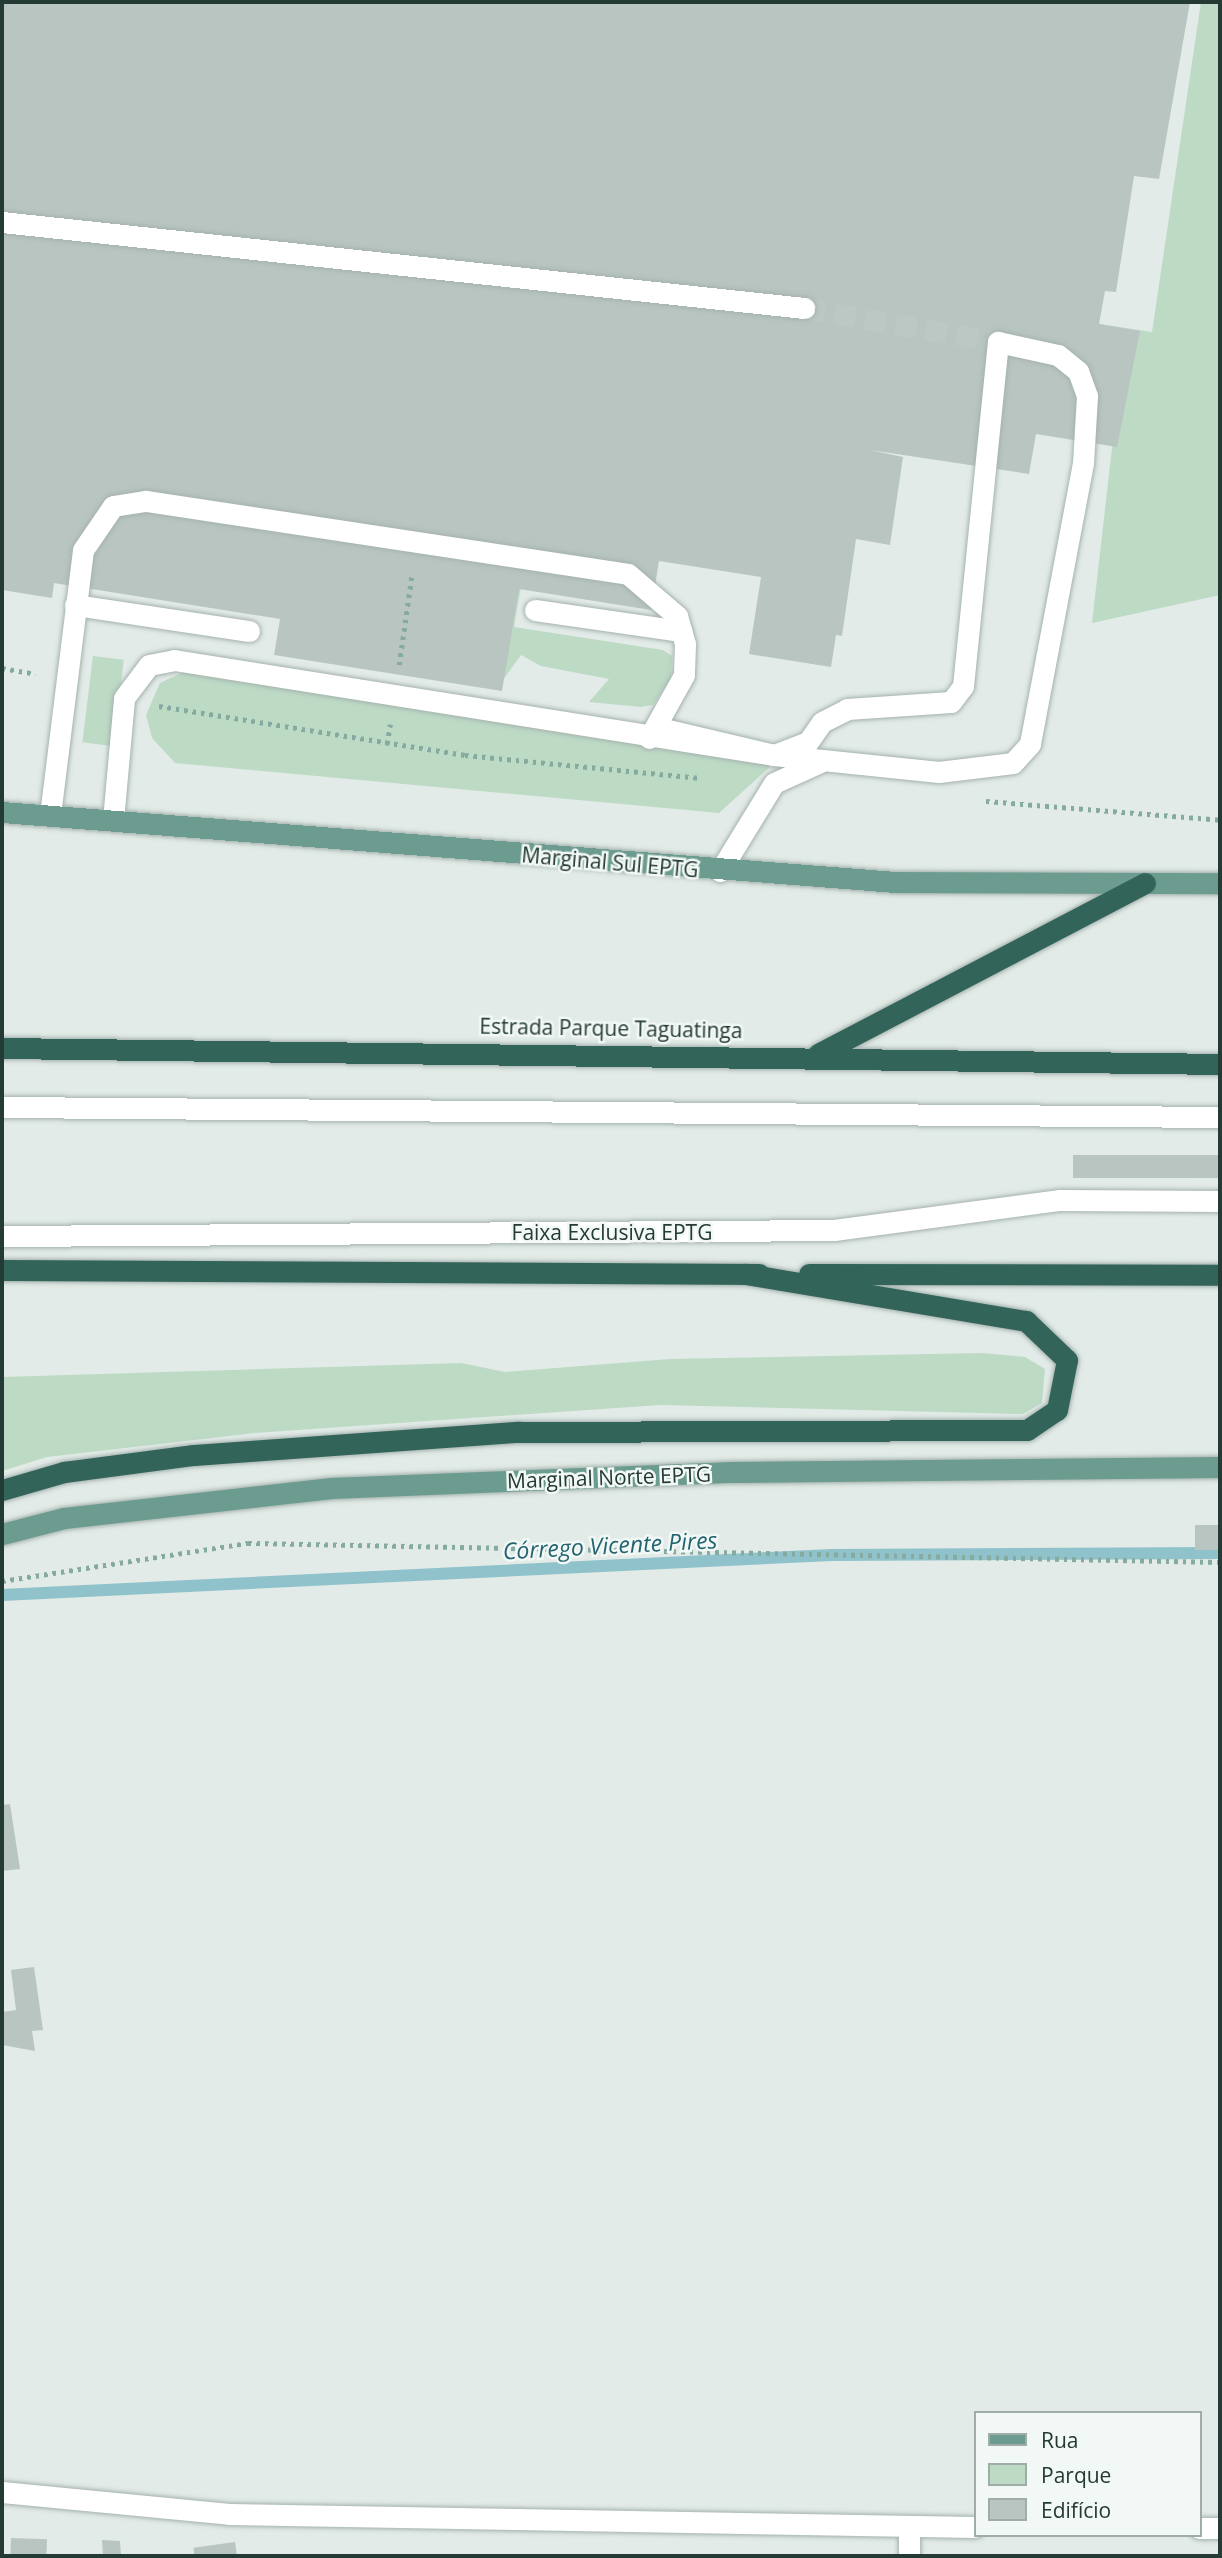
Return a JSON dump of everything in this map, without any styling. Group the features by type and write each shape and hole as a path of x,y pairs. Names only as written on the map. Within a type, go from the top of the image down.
{"highway":[{"path":"817,1055 1145,883"},
{"name":"Estrada Parque Taguatinga","path":"2,1048 817,1055 1220,1064"},
{"path":"2,1270 1220,1275"},
{"path":"2,1490 64,1472 208,1454 518,1432 1027,1430 1057,1410 1067,1360 1026,1321 745,1274"}],"main road":[{"name":"Marginal Sul EPTG","path":"2,812 720,871 895,882 1220,883"},
{"name":"Marginal Norte EPTG","path":"2,1534 64,1518 331,1489 733,1472 1220,1467"}],"street":[{"path":"2,222 804,308"},
{"path":"113,820 124,698 149,665 174,660 653,732 774,755 820,762 989,769 1013,763 1030,744 1083,463 1087,396 1078,371 1058,355 998,342 963,686 951,702 848,709 822,722 808,742 774,755"},
{"path":"50,815 75,605 93,528 113,506 146,501 628,574 655,592 681,631 684,675 653,732"},
{"path":"75,605 248,631"},
{"path":"535,610 681,631"},
{"path":"720,871 774,783 820,762"},
{"path":"2,1107 1220,1117"},
{"name":"Faixa Exclusiva EPTG","path":"2,1236 834,1230 1060,1200 1220,1201"},
{"path":"2,2493 229,2514 974,2527"},
{"path":"909,2527 909,2556"},
{"path":"1201,2528 1220,2528"}],"path":[{"path":"396,681 414,563"},
{"path":"2,668 65,679"},
{"path":"124,698 245,724 439,752 706,779"},
{"path":"977,801 1220,820"},
{"path":"2,1581 248,1544 1220,1562"}],"green space":[{"path":"1201,2 1220,2 1220,595 1092,623 1119,387 1093,323 1152,332"},
{"path":"420,568 521,587 514,627 663,650 672,656 671,678 653,705 641,707 589,702 609,679 541,666 521,655 503,680"},
{"path":"93,656 124,660 113,746 82,742"},
{"path":"186,671 772,765 719,813 175,763 152,738 146,715 160,683"},
{"path":"983,1353 1025,1357 1045,1369 1042,1403 1023,1414 660,1405 255,1433 47,1457 2,1471 2,1377 461,1363 505,1372 670,1359"}],"building":[{"path":"2,2 1190,2 1159,179 1134,176 1116,292 1105,291 1099,324 1140,331 1117,447 1036,434 1029,474 870,450 903,457 890,545 856,539 842,636 836,635 831,667 749,654 761,577 659,561 651,610 519,589 502,691 274,655 280,619 54,583 52,598 2,590"},
{"path":"1073,1155 1220,1155 1220,1178 1073,1178"},
{"path":"1195,1525 1220,1525 1220,1550 1195,1550"},
{"path":"10,1804 20,1869 2,1871 2,1805"},
{"path":"34,1967 43,2030 32,2031 35,2051 2,2045 2,2012 16,2010 11,1970"},
{"path":"11,2538 47,2539 46,2556 10,2556"},
{"path":"102,2540 120,2541 121,2556 103,2556"},
{"path":"235,2542 237,2556 195,2556 193,2548"}],"waterway":[{"name":"Córrego Vicente Pires","path":"2,1595 832,1555 1220,1553"}],"tunnel":[{"path":"804,308 998,342"}]}
